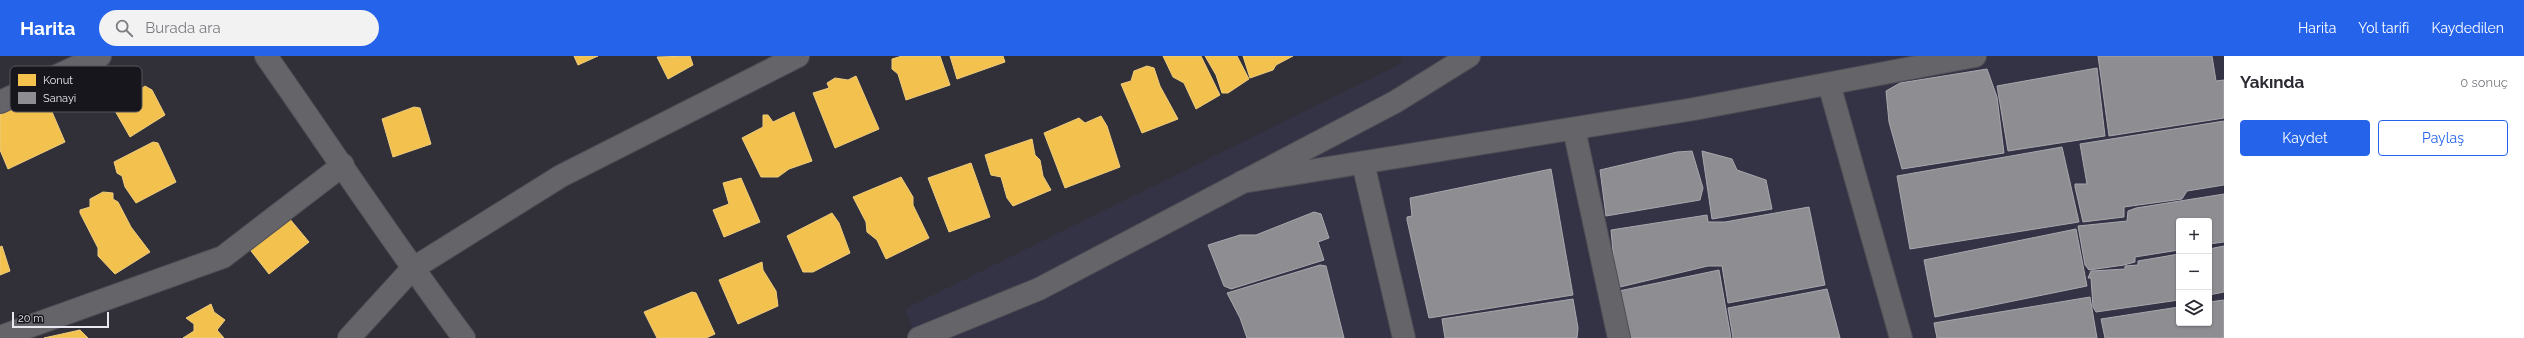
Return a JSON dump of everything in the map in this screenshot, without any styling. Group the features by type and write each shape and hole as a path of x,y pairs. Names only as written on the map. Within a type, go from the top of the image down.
{"street":[{"path":"78,66 100,56"},
{"path":"266,56 343,165 412,269 464,338"},
{"path":"349,338 412,269 561,176 798,56"},
{"path":"919,338 1039,289 1395,102 1470,56"},
{"path":"1242,182 1574,129 1830,84 1975,56"},
{"path":"1830,84 1901,338"},
{"path":"0,102 10,97"},
{"path":"1574,129 1619,338"},
{"path":"1363,163 1404,338"},
{"path":"0,337 223,257 343,165"}],"shaded area":[{"path":"1400,56 2224,56 2224,338 917,338 905,309 1402,63"}],"building: Konut":[{"path":"574,56 598,56 578,65"},
{"path":"690,56 693,65 668,79 657,57"},
{"path":"902,56 940,56 950,85 906,100 898,74 892,69 892,59"},
{"path":"950,56 1003,56 1005,62 957,79"},
{"path":"1163,56 1201,56 1220,95 1196,109 1184,83 1173,77"},
{"path":"1205,56 1237,56 1249,79 1228,93 1222,93 1216,75"},
{"path":"1243,56 1293,56 1276,65 1273,70 1250,78"},
{"path":"1147,66 1154,68 1160,86 1178,119 1142,133 1121,84 1131,81 1134,71"},
{"path":"856,76 879,129 835,148 813,93 829,88 827,83 835,78 848,80"},
{"path":"145,86 152,90 165,115 130,137 116,112 142,112 142,88"},
{"path":"414,107 420,108 431,144 393,157 382,119"},
{"path":"10,110 10,112 52,112 65,142 8,169 0,150 0,114"},
{"path":"794,112 812,161 789,169 778,177 761,177 742,138 763,127 763,115 768,115 773,122"},
{"path":"1101,116 1107,126 1120,167 1065,188 1044,133 1079,118 1085,123"},
{"path":"1032,139 1035,155 1040,160 1043,176 1051,190 1013,206 1007,198 1001,177 991,175 985,155"},
{"path":"153,142 158,143 176,182 136,203 125,187 122,176 117,173 114,162"},
{"path":"971,163 990,217 949,232 928,178"},
{"path":"901,177 913,197 913,205 929,238 886,259 877,240 867,232 866,222 853,197"},
{"path":"741,178 760,222 724,237 713,210 729,204 723,183"},
{"path":"103,192 113,193 113,199 118,202 131,227 150,252 115,274 98,256 98,248 80,213 80,210 90,207 90,199"},
{"path":"284,212 309,242 269,274 244,242"},
{"path":"832,213 839,223 850,253 813,272 803,272 787,236"},
{"path":"2,246 10,271 0,275 0,247"},
{"path":"762,262 763,270 776,291 778,306 738,324 719,280"},
{"path":"692,292 696,293 715,334 706,338 657,338 644,312"},
{"path":"211,304 214,312 225,320 217,330 224,338 183,338 194,331 194,324 186,318"},
{"path":"80,330 88,338 44,338"}],"building: Sanayi":[{"path":"2098,56 2212,56 2216,81 2224,80 2224,118 2109,136"},
{"path":"2097,68 2105,136 2008,151 1997,86"},
{"path":"1987,69 1997,97 2004,153 1902,169 1889,122 1886,91 1900,83"},
{"path":"2224,121 2224,185 2187,191 2182,199 2124,207 2124,217 2083,222 2075,187 2075,184 2087,184 2080,144"},
{"path":"2062,147 2079,222 1910,249 1897,176"},
{"path":"1692,151 1703,188 1700,200 1606,216 1600,170 1677,152"},
{"path":"1702,151 1732,159 1737,170 1766,180 1772,209 1712,219"},
{"path":"1551,169 1573,295 1429,318 1407,220 1407,217 1412,216 1410,198"},
{"path":"2224,194 2224,242 2212,244 2212,218 2176,218 2176,250 2135,257 2135,262 2124,265 2089,270 2085,265 2078,226 2127,221 2128,211 2136,208"},
{"path":"1809,207 1825,285 1728,303 1722,266 1708,266 1620,287 1616,285 1611,230 1707,215 1708,222 1725,222"},
{"path":"1314,212 1321,214 1329,238 1318,242 1324,260 1231,289 1224,286 1208,245 1240,235 1256,235"},
{"path":"2076,229 2087,286 1935,317 1924,260"},
{"path":"2224,246 2224,292 2212,294 2212,254 2212,248"},
{"path":"2176,255 2176,300 2096,312 2093,307 2091,278 2088,278 2091,271 2125,269 2125,266 2138,265 2138,261"},
{"path":"1320,265 1326,266 1344,338 1247,338 1240,318 1227,293"},
{"path":"1719,270 1731,338 1627,338 1619,291"},
{"path":"1827,289 1840,338 1733,338 1728,308"},
{"path":"2090,297 2097,338 1937,338 1934,323"},
{"path":"1573,299 1578,328 1577,338 1445,338 1442,319"},
{"path":"2224,300 2224,338 2105,338 2101,319 2176,307 2176,326 2212,326 2212,302"}]}
